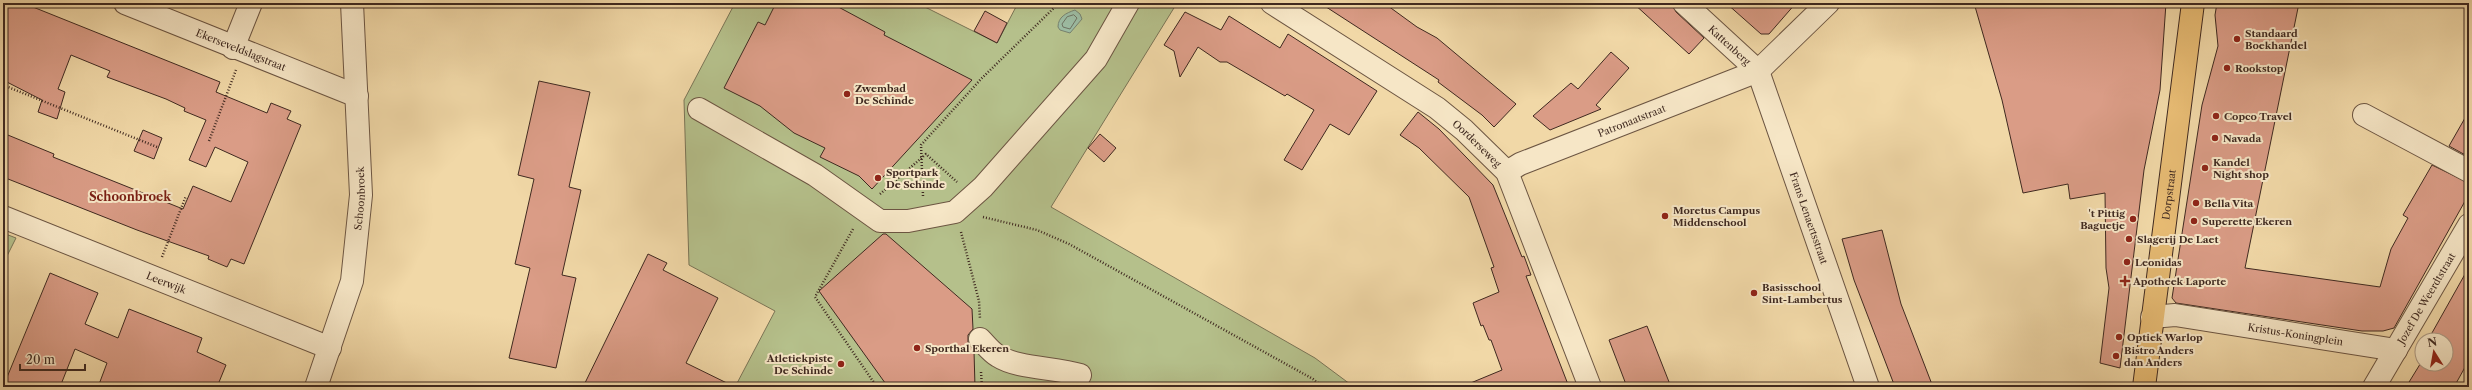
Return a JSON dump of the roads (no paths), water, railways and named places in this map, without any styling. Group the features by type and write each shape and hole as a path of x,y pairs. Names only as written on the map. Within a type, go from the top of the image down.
{"main road":[{"name":"Dorpstraat","path":"2144,387 2193,3"}],"street":[{"name":"Ekerseveldslagstraat","path":"124,3 238,50 357,96"},
{"path":"238,50 251,3"},
{"name":"Schoonbroek","path":"316,387 352,281 361,195 352,3"},
{"path":"698,109 815,175 864,208 880,221 908,221 955,212 973,196 1096,59 1128,3"},
{"name":"Oorderseweg","path":"1272,3 1437,108 1464,130 1507,172 1590,387"},
{"name":"Kattenberg","path":"1684,3 1758,71"},
{"path":"1758,71 1828,3"},
{"name":"Patronaatstraat","path":"1507,172 1520,164 1758,71"},
{"name":"Frans Lenaertsstraat","path":"1758,71 1868,387"},
{"path":"2364,115 2469,171"},
{"name":"Leerwijk","path":"3,217 154,276 330,348"},
{"name":"Jozef De Weerdtstraat","path":"2396,350 2469,225"},
{"name":"Kristus-Koningplein","path":"2152,317 2175,315 2396,350"},
{"path":"980,339 998,356 1010,362 1045,366 1080,375"},
{"path":"2374,387 2396,350"}],"water":[{"path":"1075,10 1080,14 1082,19 1070,33 1060,30 1058,24 1061,18"}],"place":[{"name":"Standaard Boekhandel","path":"2237,39"},
{"name":"Rookstop","path":"2227,68"},
{"name":"Zwembad De Schinde","path":"847,94"},
{"name":"Copco Travel","path":"2216,116"},
{"name":"Navada","path":"2215,138"},
{"name":"Kandel Night shop","path":"2205,168"},
{"name":"Sportpark De Schinde","path":"878,178"},
{"name":"Bella Vita","path":"2196,203"},
{"name":"Moretus Campus Middenschool","path":"1665,216"},
{"name":"'t Pittig Baguetje","path":"2133,219"},
{"name":"Superette Ekeren","path":"2194,221"},
{"name":"Slagerij De Laet","path":"2129,239"},
{"name":"Leonidas","path":"2127,262"},
{"name":"Apotheek Laporte","path":"2125,281"},
{"name":"Basisschool Sint-Lambertus","path":"1754,293"},
{"name":"Optiek Warlop","path":"2119,337"},
{"name":"Sporthal Ekeren","path":"917,348"},
{"name":"Bistro Anders dan Anders","path":"2116,356"},
{"name":"Atletiekpiste De Schinde","path":"841,364"}],"district":[{"name":"Schoonbroek","path":"130,196"}]}
